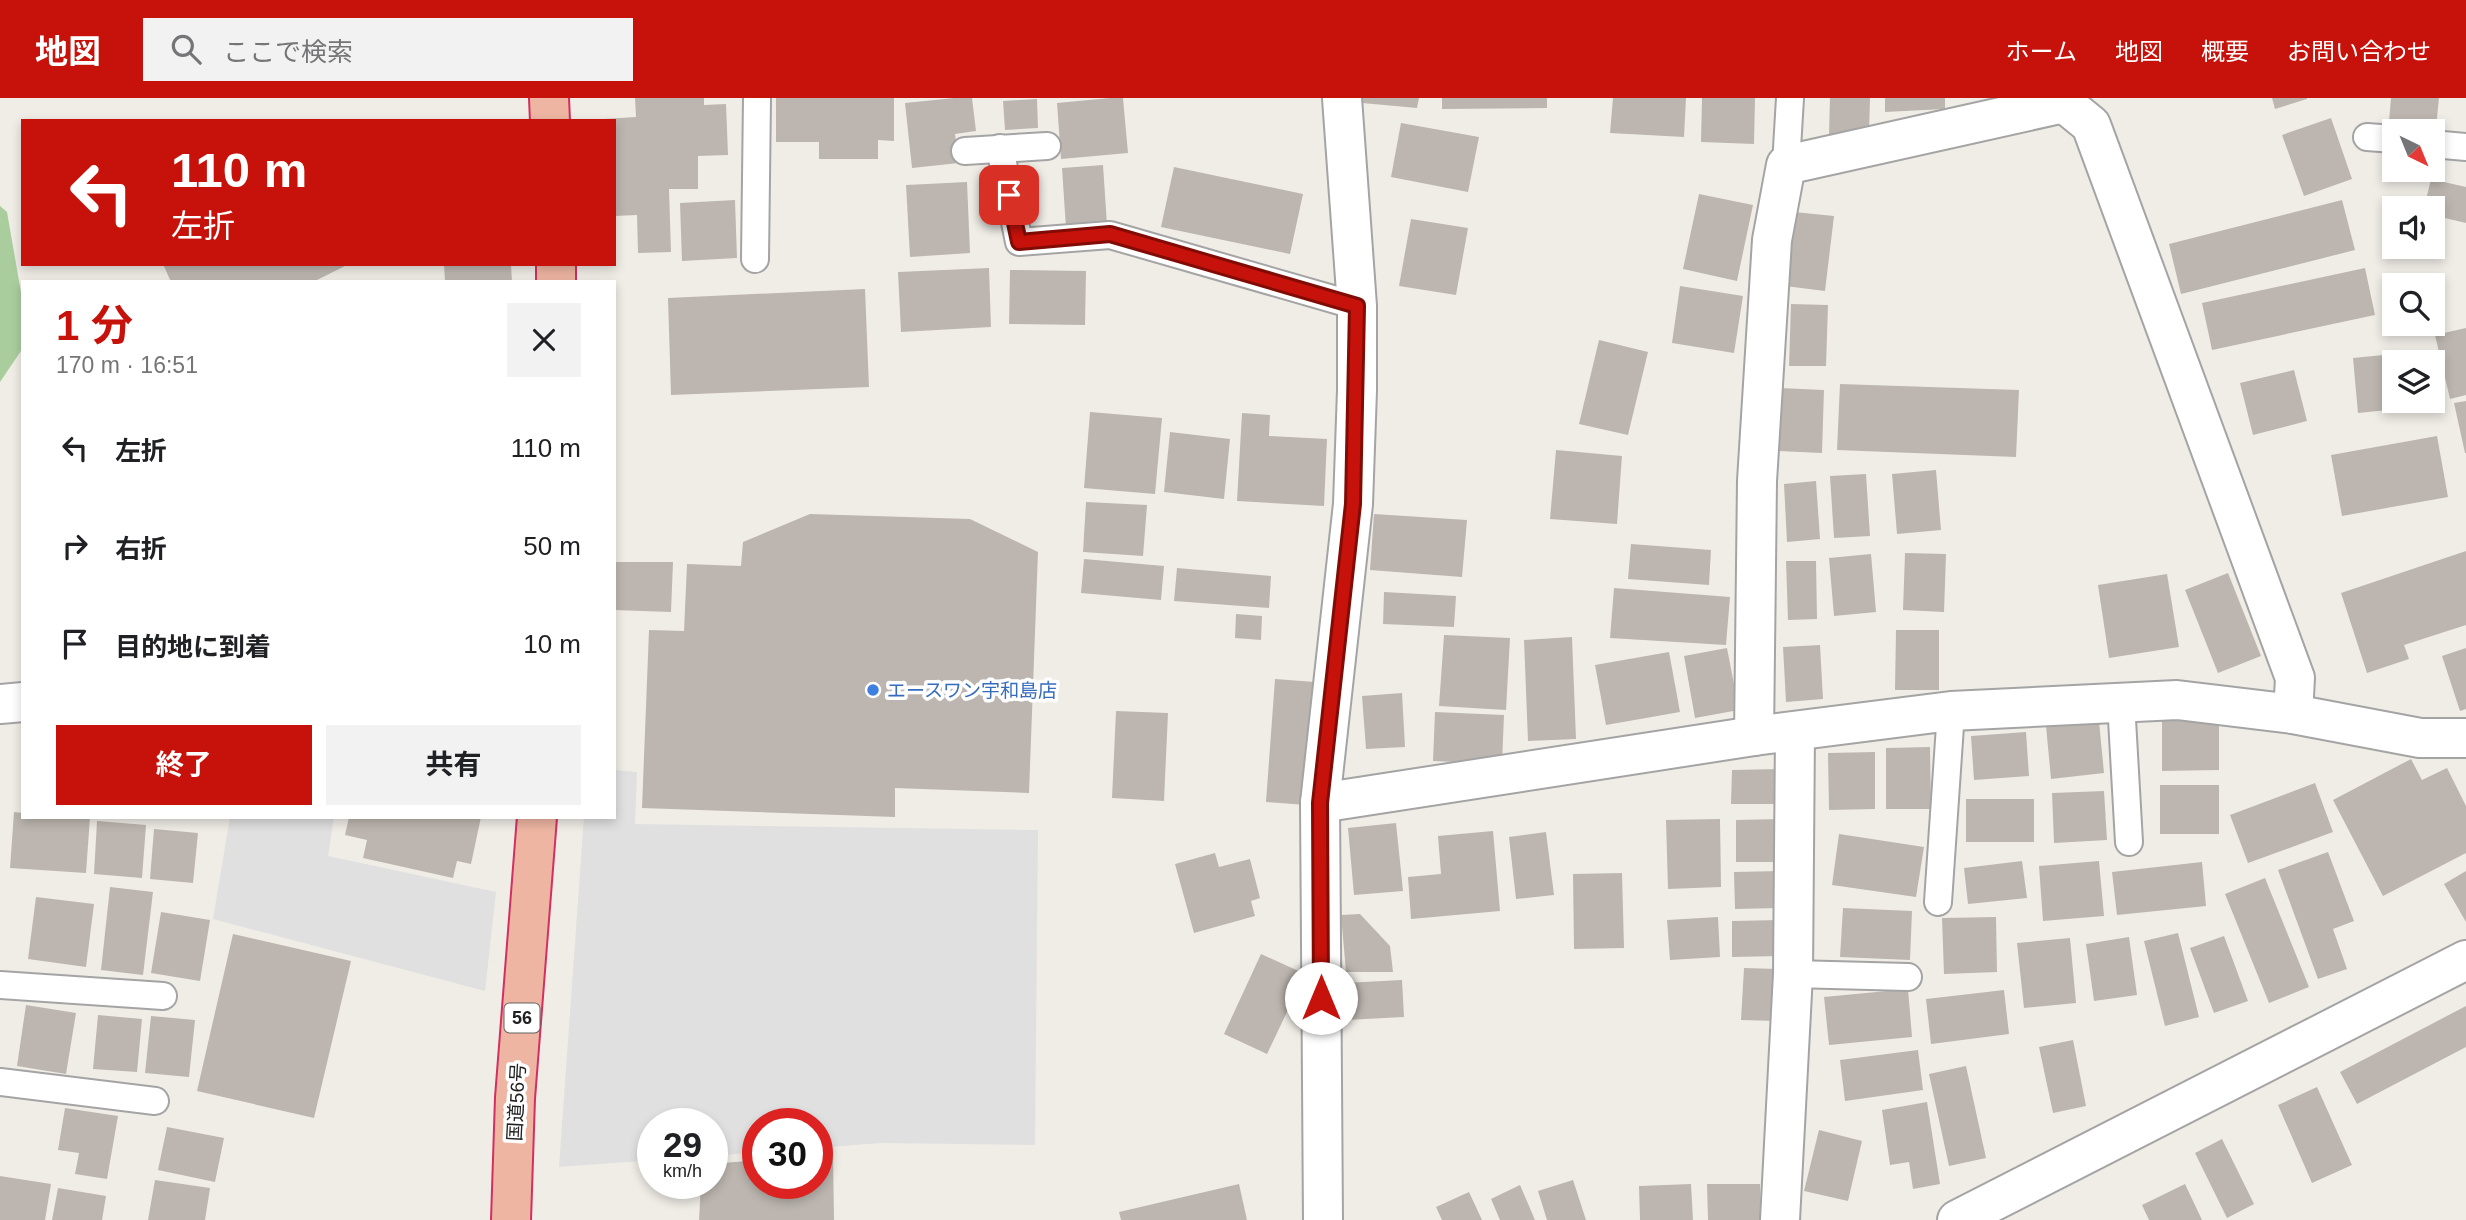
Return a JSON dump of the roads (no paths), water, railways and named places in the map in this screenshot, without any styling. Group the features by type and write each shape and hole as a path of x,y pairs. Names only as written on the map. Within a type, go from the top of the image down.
{"highway":[{"path":"549,98 550,119"},
{"name":"国道56号","path":"511,1220 516,1098 537,819"}],"street":[{"path":"1322,1220 1320,803 1353,504 1357,306 1342,98"},
{"path":"1754,736 1756,481 1772,240 1786,164 2064,103 2091,125 2295,677 2293,714"},
{"path":"1320,803 1754,736 1951,710 2177,700 2293,714 2420,738 2466,738"},
{"path":"0,704 21,702"},
{"path":"1780,1220 1793,974 1795,732"},
{"path":"1968,1217 2466,960"}],"lane":[{"path":"755,259 757,98"},
{"path":"1786,164 1790,98"},
{"path":"2367,137 2382,138"},
{"path":"2445,145 2466,147"},
{"path":"965,151 1047,146"},
{"path":"1000,148 1019,242 1110,234 1357,306"},
{"path":"2121,702 2129,842"},
{"path":"1938,902 1951,710"},
{"path":"1793,974 1908,977"},
{"path":"0,985 163,996"},
{"path":"0,1082 155,1101"}],"place":[{"name":"エースワン宇和島店","path":"873,690"}]}
